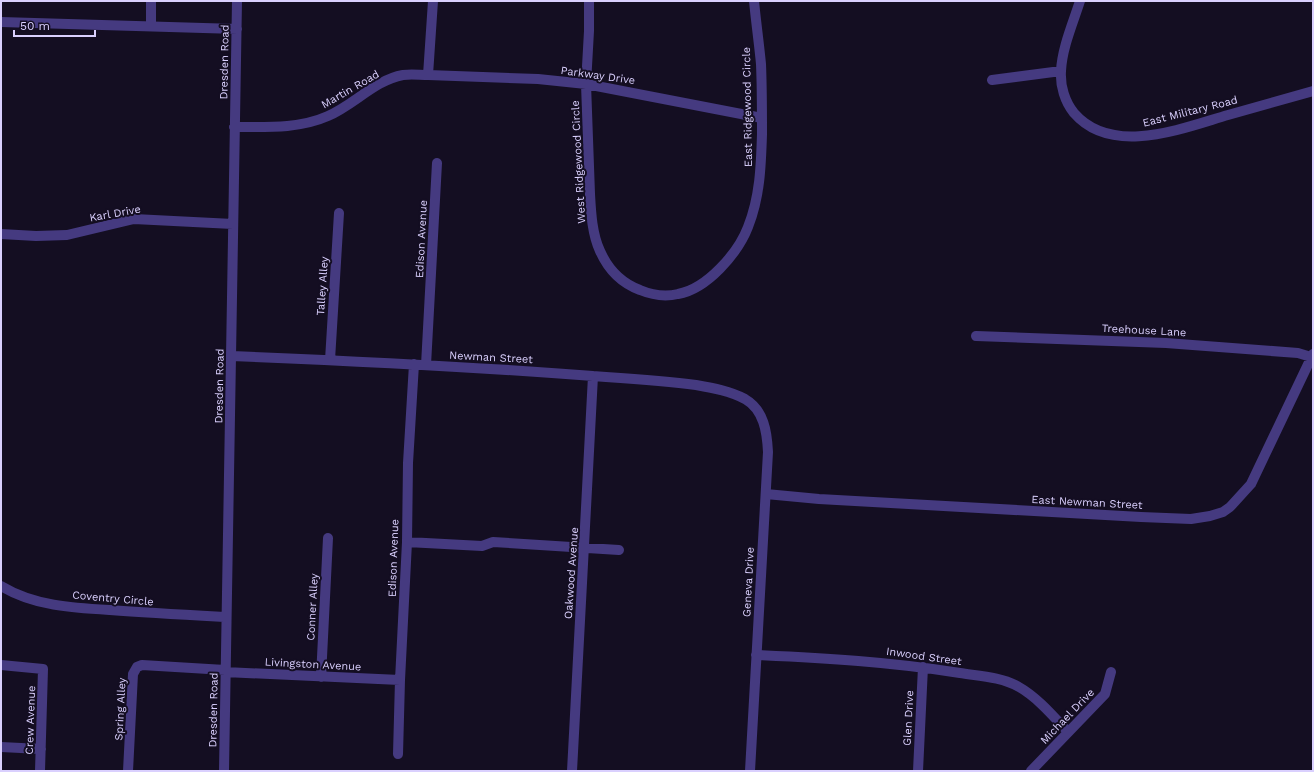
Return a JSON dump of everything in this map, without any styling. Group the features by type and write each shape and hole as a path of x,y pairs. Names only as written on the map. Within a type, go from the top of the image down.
{"street":[{"path":"151,1 151,26"},
{"name":"Dresden Road","path":"224,771 237,1"},
{"path":"428,75 433,1"},
{"name":"West Ridgewood Circle","path":"589,1 586,84 591,212 599,250 612,271 631,287 650,294"},
{"name":"East Ridgewood Circle","path":"650,294 666,296 680,294 696,288 711,276 727,261 743,238 754,208 761,168 762,118 761,65 754,1"},
{"name":"East Military Road","path":"1080,1 1064,52 1061,71 1062,87 1066,102 1080,120 1090,128 1104,133 1121,136 1154,134 1178,129 1313,91"},
{"path":"1,22 236,29"},
{"path":"992,80 1061,71"},
{"name":"Martin Road","path":"234,127 292,125 310,122 327,117 343,109 383,82 403,75 428,75"},
{"name":"Parkway Drive","path":"428,75 538,79 586,84 640,93 762,118"},
{"name":"Edison Avenue","path":"426,365 437,163"},
{"name":"Talley Alley","path":"330,360 338,213"},
{"name":"Karl Drive","path":"1,234 36,236 68,234 134,219 233,224"},
{"name":"Treehouse Lane","path":"976,336 1166,343 1312,355"},
{"name":"East Newman Street","path":"766,494 819,499 1127,517 1186,519 1210,516 1223,512 1230,507 1251,484 1312,355"},
{"name":"Newman Street","path":"232,356 414,364 676,382 719,389 747,400"},
{"name":"Edison Avenue","path":"398,754 407,542 408,463 414,364"},
{"name":"Oakwood Avenue","path":"572,771 593,376"},
{"name":"Geneva Drive","path":"747,400 760,414 766,428 768,452 750,771"},
{"name":"Conner Alley","path":"321,677 328,538"},
{"path":"407,542 482,546 493,542 619,550"},
{"name":"Coventry Circle","path":"1,586 10,592 28,599 77,608 168,615 226,617"},
{"name":"Inwood Street","path":"756,655 848,659 923,667 996,679 1020,687 1041,704 1068,732"},
{"name":"Crew Avenue","path":"1,665 43,669 40,771"},
{"name":"Spring Alley","path":"128,771 133,674 137,667 142,665 225,671"},
{"name":"Glen Drive","path":"918,771 923,667"},
{"name":"Livingston Avenue","path":"225,671 400,680"},
{"name":"Michael Drive","path":"1031,771 1105,694 1111,672"},
{"path":"1,747 41,749"}]}
